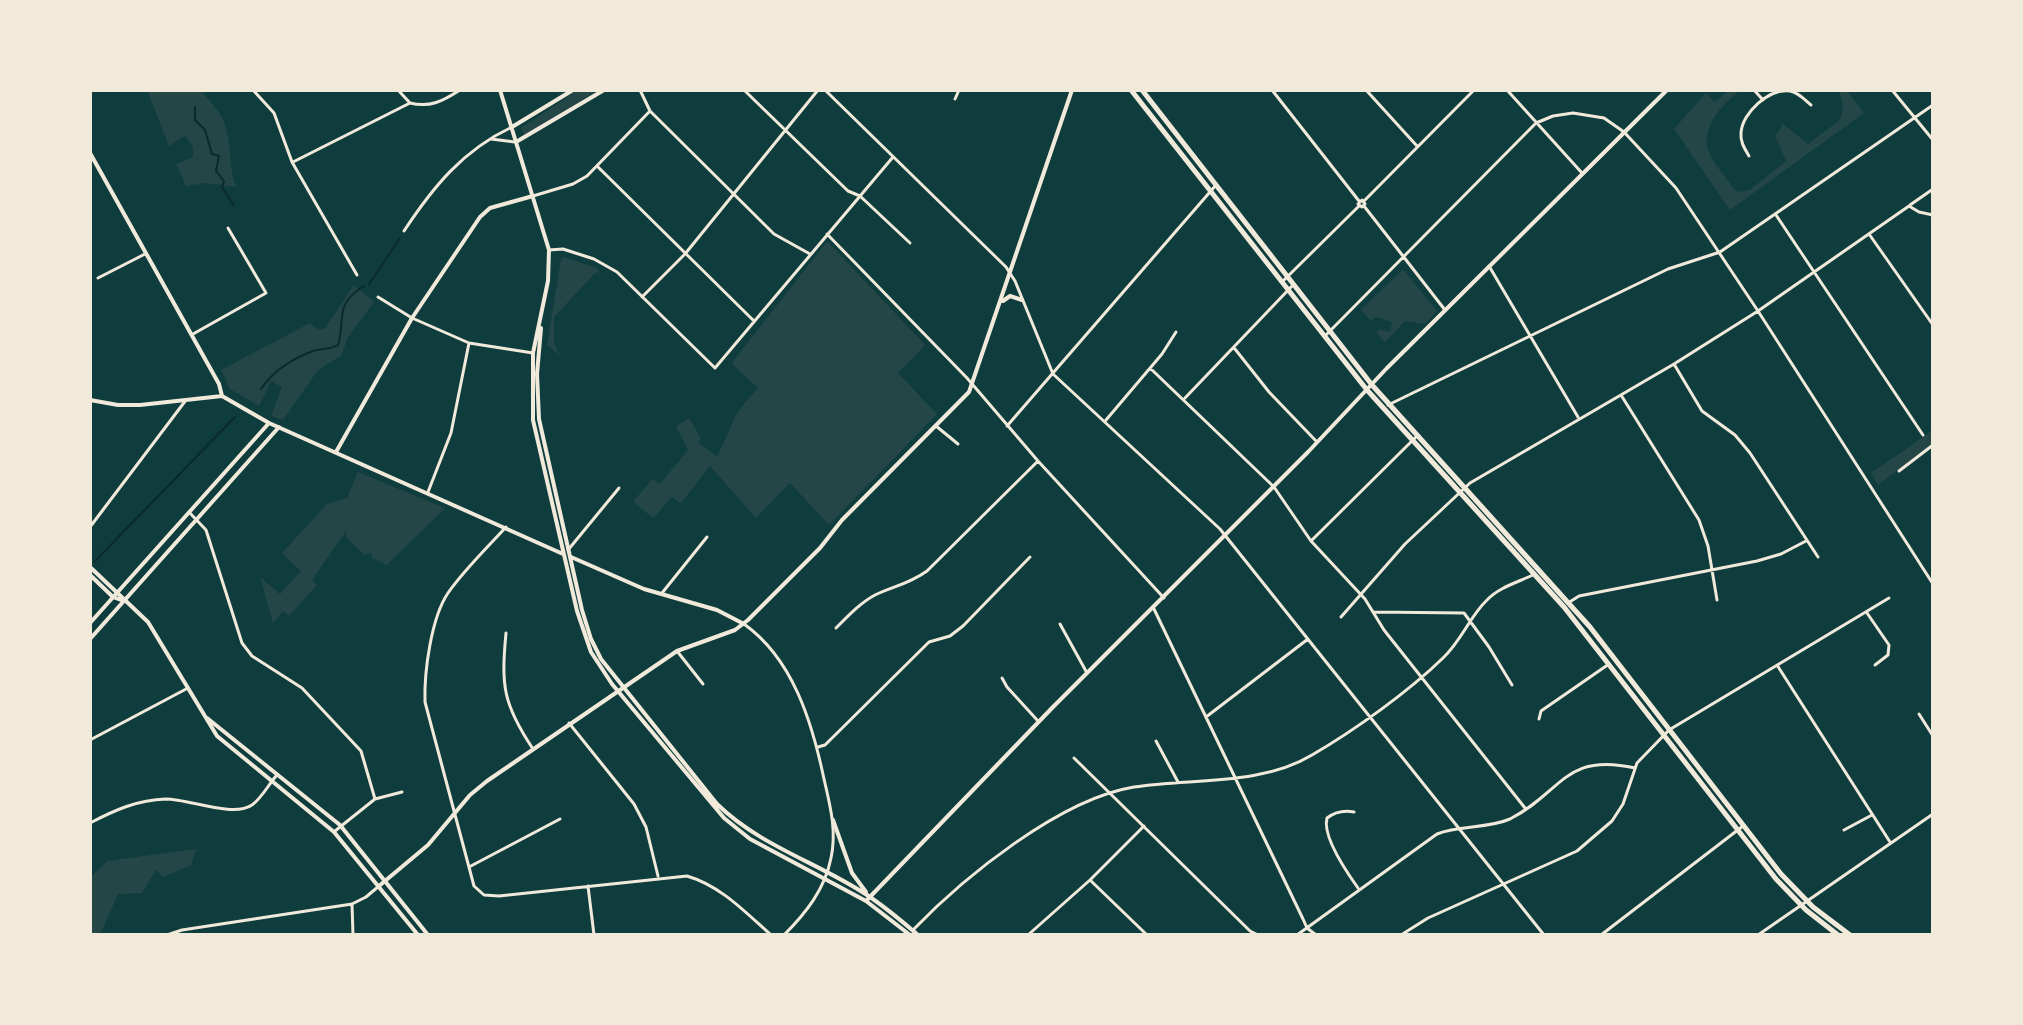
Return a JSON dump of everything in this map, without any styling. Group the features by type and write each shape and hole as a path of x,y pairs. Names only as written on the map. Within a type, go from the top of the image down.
{"main road":[{"path":"1131,90 1386,406 1542,571 1669,730 1776,879 1838,935"},
{"path":"1143,91 1284,280"},
{"path":"1462,489 1535,574 1567,604 1609,664 1740,828"},
{"path":"1804,903 1850,935"}],"street":[{"path":"253,90 274,113 292,162 357,275"},
{"path":"398,90 410,103 422,106 438,103 460,90"},
{"path":"500,90 549,250 550,266 540,326 537,374 539,419 591,639 620,689"},
{"path":"404,231 446,174 473,150 573,90"},
{"path":"491,139 516,142 604,90"},
{"path":"640,90 650,111 732,194 774,234 810,254"},
{"path":"744,90 848,191 860,196 910,243"},
{"path":"642,298 685,254 818,90"},
{"path":"825,90 1010,274 1053,374 1225,537 1544,935"},
{"path":"955,99 959,90"},
{"path":"167,935 182,930 352,904 366,897 428,845 470,795 569,723 677,651 723,636 744,624 969,392 1072,90"},
{"path":"1272,90 1445,310"},
{"path":"1366,90 1417,146"},
{"path":"1284,280 1474,90"},
{"path":"1507,90 1582,173"},
{"path":"868,899 1445,310 1667,90"},
{"path":"1754,90 1763,100"},
{"path":"1892,90 1933,140"},
{"path":"1136,97 1143,91"},
{"path":"1749,156 1741,142 1741,130 1745,118 1763,100 1776,92 1790,91 1811,105"},
{"path":"292,162 410,103"},
{"path":"1386,406 1668,269 1720,252 1933,105"},
{"path":"336,452 412,318 480,217 490,208 573,184 597,166 650,111"},
{"path":"1327,334 1536,123 1553,116 1583,113 1604,118 1624,132 1676,188 1933,584"},
{"path":"90,153 219,384 222,396"},
{"path":"549,250 563,249 594,259 617,272 715,368 893,157"},
{"path":"597,166 754,321"},
{"path":"1007,426 1216,185"},
{"path":"1341,617 1385,564 1462,489 1758,311 1933,189"},
{"path":"1909,206 1933,215"},
{"path":"1776,215 1923,435"},
{"path":"192,335 266,293 228,228"},
{"path":"827,234 972,385 1164,599"},
{"path":"1869,234 1933,325"},
{"path":"98,278 145,254"},
{"path":"1489,266 1579,419"},
{"path":"1184,399 1291,288"},
{"path":"999,306 1010,296 1022,300"},
{"path":"378,297 412,318 469,343 533,353"},
{"path":"540,326 533,353 533,420 586,641 597,661 724,818 750,839 868,899 910,934 918,935"},
{"path":"1105,420 1176,332"},
{"path":"428,492 451,433 469,343"},
{"path":"1235,349 1269,392 1318,443"},
{"path":"1674,364 1702,411 1735,435 1750,453 1818,557"},
{"path":"1150,368 1274,487 1311,541 1361,593 1384,630 1525,808"},
{"path":"1621,395 1699,520 1708,546 1717,600"},
{"path":"90,400 118,405 222,396 269,423 563,554 661,595 717,610 744,624 762,639 797,691 809,718 833,820 852,873 868,899"},
{"path":"90,527 186,400"},
{"path":"90,623 269,423"},
{"path":"936,426 958,444"},
{"path":"90,639 279,427"},
{"path":"1311,541 1415,438"},
{"path":"1899,471 1933,445"},
{"path":"836,628 875,595 912,582 927,571 1038,461"},
{"path":"563,554 619,488"},
{"path":"189,512 206,530 242,643 252,656 302,688 361,751 375,799"},
{"path":"506,527 447,595 438,615 424,681 425,702 474,886 484,895 499,896 687,876 722,892 771,935"},
{"path":"661,595 707,537"},
{"path":"1567,604 1579,596 1781,554 1806,541"},
{"path":"817,748 825,745 929,642 950,636 963,626 1030,557"},
{"path":"90,567 115,594"},
{"path":"910,934 963,883 1075,806 1110,793 1261,773 1297,763 1422,677 1452,649 1490,597 1542,571"},
{"path":"90,575 148,622 217,736 334,832 418,935"},
{"path":"1403,934 1428,918 1566,857 1604,830 1622,806 1638,761 1669,730 1889,598"},
{"path":"1154,609 1307,928 1316,935"},
{"path":"1373,612 1464,613 1512,685"},
{"path":"1867,613 1889,645 1888,655 1875,665"},
{"path":"1060,624 1087,673"},
{"path":"506,633 502,673 507,702 533,749"},
{"path":"1206,717 1308,639"},
{"path":"677,651 703,684"},
{"path":"1539,719 1541,711 1609,664"},
{"path":"1777,665 1890,842"},
{"path":"1002,678 1039,722"},
{"path":"90,740 188,688"},
{"path":"203,713 276,776 340,825 428,935"},
{"path":"1919,714 1933,736"},
{"path":"569,723 634,804 650,838 659,877"},
{"path":"1156,741 1178,782"},
{"path":"1074,758 1250,931 1258,935"},
{"path":"1297,935 1432,837 1458,828 1503,821 1584,766 1604,763 1635,768"},
{"path":"90,823 117,808 140,801 170,799 236,810 252,805 276,776"},
{"path":"334,832 375,799 402,792"},
{"path":"1354,812 1345,811 1329,816 1325,827 1343,866 1359,890"},
{"path":"1758,935 1933,814"},
{"path":"1844,830 1872,815"},
{"path":"469,867 560,819"},
{"path":"784,935 813,902 826,876 833,849 833,820"},
{"path":"1028,935 1144,826"},
{"path":"1601,935 1740,828"},
{"path":"1090,880 1147,935"},
{"path":"588,886 594,935"},
{"path":"352,904 353,935"}],"shaded area":[{"path":"147,90 201,90 224,122 236,187 206,183 186,186 176,164 193,157 193,147 185,136 169,146"},
{"path":"578,90 598,90 525,136 521,128"},
{"path":"1730,90 1741,90 1711,123 1707,141 1713,159 1738,192 1750,190 1786,161 1775,136 1783,124 1808,144 1840,120 1843,106 1839,90 1847,90 1864,113 1730,210 1674,129 1706,93 1714,102"},
{"path":"826,243 925,345 898,373 937,414 829,525 790,483 756,518 710,466 681,503 672,497 653,518 633,502 652,479 660,484 688,450 676,426 689,418 701,439 698,442 717,457 738,411 758,388 733,365 733,361"},
{"path":"564,257 597,268 599,272 554,317 554,343 560,356 547,345 561,259"},
{"path":"1403,269 1437,311 1425,324 1405,321 1385,342 1376,332 1380,329 1390,332 1392,322 1376,317 1371,321 1361,310"},
{"path":"354,285 374,302 348,337 341,356 318,370 283,420 271,416 282,387 271,381 259,406 230,389 221,370 310,323 319,330 325,328"},
{"path":"1933,430 1933,443 1878,485 1871,473"},
{"path":"358,472 445,508 387,565 372,558 371,553 364,555 346,537 346,531 312,580 317,585 289,616 283,611 273,623 260,577 280,594 301,571 282,553 327,504 347,498"},
{"path":"196,849 191,865 163,877 156,870 142,893 118,894 100,935 90,935 90,878 107,861"}],"waterway":[{"path":"195,107 195,120 205,130 212,154 219,156 216,171 224,181 222,187 234,206"},
{"path":"369,284 400,238"},
{"path":"261,389 290,362 313,351 338,345 344,306 364,286"},
{"path":"95,561 235,417"}]}
